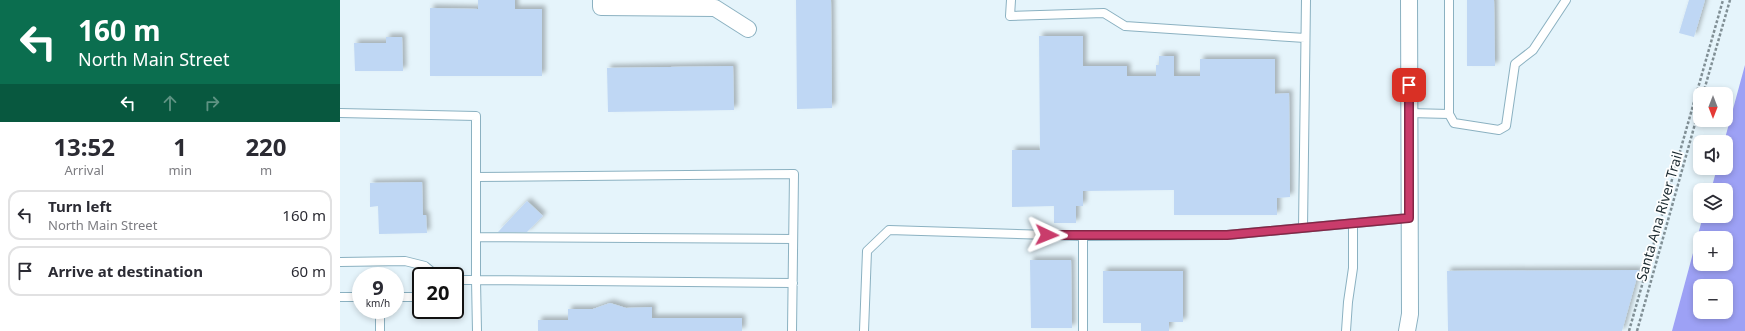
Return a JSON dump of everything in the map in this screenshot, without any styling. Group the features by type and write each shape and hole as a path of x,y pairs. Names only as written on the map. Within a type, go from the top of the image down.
{"street":[{"path":"1407,331 1410,314 1408,0"},
{"path":"601,3 715,8 748,29"}],"lane":[{"path":"1011,0 1010,16 1104,13 1125,26 1305,38"},
{"path":"1303,228 1306,0"},
{"path":"1450,0 1449,114 1454,124 1500,130 1506,126 1514,64 1533,50 1566,0"},
{"path":"340,113 476,116 477,331"},
{"path":"1409,113 1449,114"},
{"path":"476,177 794,174 792,331"},
{"path":"864,331 867,251 889,230 1083,236 1227,235 1409,218"},
{"path":"1346,331 1348,302 1353,268 1353,224"},
{"path":"1083,236 1083,331"},
{"path":"476,237 793,238"},
{"path":"340,262 405,262 425,267"},
{"path":"464,280 792,283"},
{"path":"340,297 352,297"},
{"path":"380,319 380,331"}],"path":[{"path":"1629,331 1723,0"},
{"path":"1705,87 1730,0"},
{"name":"Santa Ana River Trail","path":"1637,331 1694,127"}],"water":[{"path":"1745,65 1745,331 1672,331 1693,253 1693,271 1733,271 1733,231 1699,231 1701,223 1733,223 1733,183 1713,183 1715,175 1733,175 1733,135 1726,135 1728,127 1733,127 1733,109"}],"building":[{"path":"478,0 515,0 515,9 542,9 542,76 430,76 430,8 478,9"},
{"path":"796,0 831,0 832,108 797,109"},
{"path":"1467,0 1494,0 1495,66 1467,66"},
{"path":"1689,0 1705,0 1694,37 1679,33"},
{"path":"1039,36 1083,36 1083,66 1127,66 1127,76 1156,76 1156,65 1159,65 1159,56 1174,56 1174,76 1200,76 1200,59 1275,59 1275,94 1289,93 1290,197 1277,198 1277,215 1174,215 1174,190 1083,191 1083,206 1076,206 1076,223 1054,223 1054,206 1012,207 1012,150 1040,150"},
{"path":"386,37 402,37 403,71 355,71 354,43 386,43"},
{"path":"733,66 734,110 608,112 607,68"},
{"path":"422,182 423,215 426,215 427,233 379,234 378,206 370,207 370,183"},
{"path":"527,201 543,216 527,232 498,232"},
{"path":"1030,260 1071,260 1072,328 1031,328"},
{"path":"1639,270 1622,331 1448,331 1447,271"},
{"path":"1103,271 1183,271 1183,322 1169,322 1169,331 1141,331 1141,323 1103,323"},
{"path":"610,303 626,308 652,307 652,318 742,318 742,331 538,331 538,320 568,320 568,309 593,309"}],"route":[{"path":"1047,235 1227,235 1358,224 1409,218 1409,85"}]}
